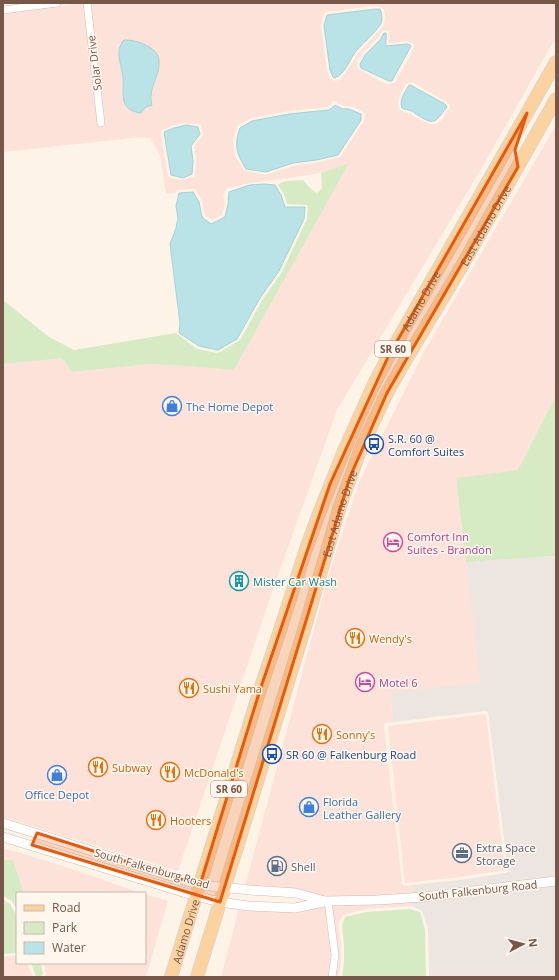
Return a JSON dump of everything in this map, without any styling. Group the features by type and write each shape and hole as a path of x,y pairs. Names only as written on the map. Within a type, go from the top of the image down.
{"main road":[{"name":"Adamo Drive","path":"306,549 342,454 373,386 388,357 556,62"},
{"name":"SR 60","path":"518,167 556,99"},
{"path":"518,167 515,163 515,150 523,132 527,113"},
{"path":"494,208 490,194 500,172 498,164"},
{"name":"East Adamo Drive","path":"224,888 305,627 340,506 361,448 405,361 459,271 518,167"},
{"path":"388,393 384,389 385,379 430,297 430,283"},
{"path":"346,488 342,479 343,470 373,399 373,386"},
{"name":"East Adamo Drive","path":"198,890 259,693 306,549"},
{"name":"SR 60","path":"197,977 224,888"},
{"name":"Adamo Drive","path":"171,977 198,890"}],"street":[{"path":"3,10 57,3"},
{"name":"Solar Drive","path":"87,3 101,123"},
{"name":"South Falkenburg Road","path":"3,823 37,833 198,890 220,902 248,906 295,908 328,902 457,894 556,881"},
{"path":"32,845 37,833"},
{"name":"South Falkenburg Road","path":"3,837 198,890 224,888 296,893 328,902"},
{"path":"328,902 335,955 332,977"}],"highlighted area":[{"path":"527,113 515,150 518,167 387,393 350,477 220,902 32,845 37,833 200,885 259,693 330,484 388,357"}],"shaded area":[{"path":"83,3 98,127 105,126 90,3 556,3 556,37 480,171 337,410 270,598 178,871 3,817 3,364 63,357 72,372 151,364 234,370 348,163 321,173 250,183 227,188 223,196 225,205 222,215 212,220 205,215 202,201 195,189 177,190 176,193 166,194 160,155 150,138 141,137 3,152 3,13","holes":["377,6 383,8 385,14 384,25 359,53 341,79 336,81 330,79 327,70 321,26 322,19 326,12","384,30 389,32 389,43 406,41 412,43 414,46 396,81 393,83 384,83 358,69 358,59","158,61 157,75 151,95 152,105 146,107 138,113 126,107 122,97 123,77 120,64","410,82 414,83 450,105 441,121 436,124 430,124 399,109 398,105 400,95 406,84","332,101 337,101 337,103 344,106 354,107 363,111 365,114 364,121 340,157 316,163 293,166 266,175 244,170 235,156 233,140 237,127 251,118 289,111 327,107 331,105","185,123 200,124 203,135 194,146 196,161 194,177 183,180 170,178 168,176 161,131 173,125"]},
{"path":"556,125 556,395 518,470 456,479 482,683 390,693 393,722 385,723 384,726 402,883 404,886 412,885 413,894 332,898 245,886 329,573 360,480 425,350"},
{"path":"556,556 556,878 413,894 412,885 505,873 508,872 508,870 488,712 485,711 393,722 390,692 481,683 466,563"},
{"name":"Extra Space Storage","path":"486,714 505,870 405,883 388,726"},
{"path":"3,848 57,864 138,892 24,892 13,861 3,858"},
{"path":"556,885 556,977 429,977 428,929 422,911 414,907 413,901"},
{"path":"146,894 168,901 146,977 44,977 46,974 44,964 146,964"},
{"path":"413,901 414,907 366,909 343,915 338,924 341,945 341,960 339,977 336,977 339,954 332,905"},
{"path":"325,906 331,955 328,977 221,977 239,908"},
{"path":"16,956 16,964 27,964 33,977 3,977 3,957"}],"green space":[{"path":"349,163 234,370 151,364 72,372 62,358 3,364 3,300 49,337 74,350 176,333 197,349 217,353 220,352 240,340 263,299 282,272 307,219 308,206 287,204 284,194 278,185 286,181 303,180 312,190 317,193 322,188 321,173"},
{"path":"556,395 556,556 466,563 456,478 518,470"},
{"path":"3,859 13,860 24,892 16,892 16,907 12,901 3,896"},
{"path":"3,900 10,904 16,914 16,953 3,954"},
{"path":"410,909 420,912 425,930 426,977 342,977 344,945 342,925 345,917 366,912"},
{"path":"31,964 41,964 43,974 40,977 36,977"}],"water":[{"path":"380,9 381,13 382,19 380,25 356,51 342,73 335,78 333,77 330,70 324,26 327,15"},
{"path":"384,33 386,33 386,46 407,44 411,46 392,81 361,68 360,64 365,55 380,40"},
{"path":"124,40 131,40 146,45 155,52 158,57 158,70 151,96 152,105 146,107 140,113 129,108 123,97 123,78 119,58 119,49"},
{"path":"409,85 445,104 447,107 434,121 422,118 412,111 402,108 402,99"},
{"path":"335,105 361,114 361,120 338,155 293,163 266,172 246,169 237,149 237,140 240,128 252,121 289,114 329,110"},
{"path":"186,125 198,127 200,134 191,146 193,161 192,174 183,178 171,175 164,132"},
{"path":"250,185 275,185 281,195 285,207 305,207 304,219 279,271 260,298 237,339 218,350 199,346 179,333 180,323 170,244 178,218 176,206 179,193 193,192 199,202 202,217 211,224 225,217 229,192"}],"place":[{"name":"The Home Depot","path":"172,406"},
{"name":"S.R. 60 @ Comfort Suites","path":"374,444"},
{"name":"Comfort Inn Suites - Brandon","path":"393,542"},
{"name":"Mister Car Wash","path":"239,581"},
{"name":"Wendy's","path":"355,638"},
{"name":"Motel 6","path":"365,682"},
{"name":"Sushi Yama","path":"189,688"},
{"name":"Sonny's","path":"322,734"},
{"name":"SR 60 @ Falkenburg Road","path":"272,754"},
{"name":"Subway","path":"98,767"},
{"name":"McDonald's","path":"170,772"},
{"name":"Office Depot","path":"57,775"},
{"name":"Florida Leather Gallery","path":"309,807"},
{"name":"Hooters","path":"156,820"},
{"name":"Extra Space Storage","path":"462,853"},
{"name":"Shell","path":"277,866"}]}
